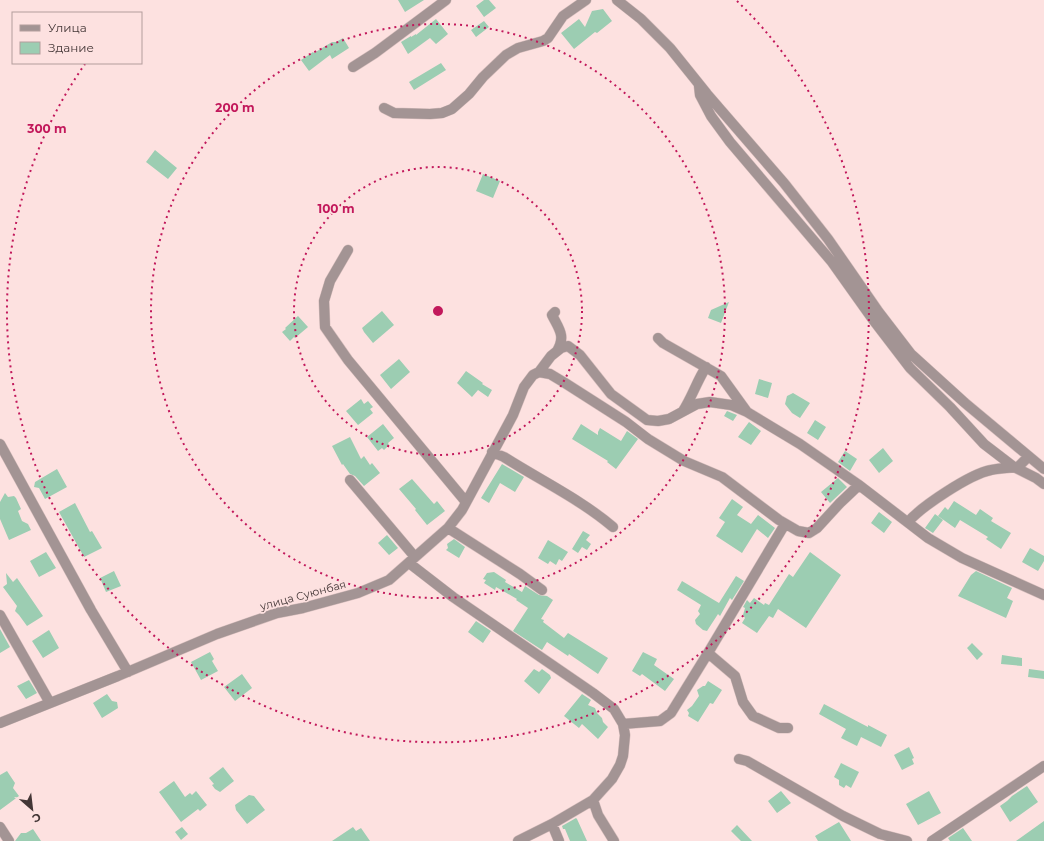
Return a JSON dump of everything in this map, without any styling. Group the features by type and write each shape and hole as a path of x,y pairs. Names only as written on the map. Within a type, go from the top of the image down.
{"street":[{"path":"353,67 375,53 446,0"},
{"path":"384,108 394,113 430,114 442,113 452,109 469,94 483,77 506,55 518,48 543,41 548,38 563,16 586,0"},
{"path":"617,0 641,19 661,39 806,210 878,311 911,354 965,403 1044,469"},
{"path":"699,84 700,95 710,116 729,141 832,262 874,322 910,368 950,407 984,444 1014,467 1036,478 1044,484"},
{"path":"348,250 330,281 326,294 324,301 325,327 348,360 466,502"},
{"path":"555,312 552,315 560,329 562,341 557,351"},
{"path":"658,338 663,343 720,376 747,412"},
{"path":"860,485 840,503 817,528 808,533 798,531 785,524 722,477 678,458 648,439 626,422 565,383 550,374 539,372 544,363 557,351 568,346 580,355 612,394 647,420 658,421 669,419 697,404 710,402 731,406 747,412 800,444 860,485 928,538 962,558 1044,595"},
{"path":"682,412 691,400 694,389 706,367"},
{"name":"улица Суюнбая","path":"0,723 128,672 217,634 277,613 358,593 390,580 448,528 462,510 513,415 524,387 533,375 539,372"},
{"path":"0,444 91,610 128,672"},
{"path":"492,452 578,502 613,526"},
{"path":"908,522 915,515 976,474 989,470 1018,467 1028,457"},
{"path":"350,480 412,560 453,597 614,709 624,724 624,749 620,765 612,779 593,800 552,824 518,841"},
{"path":"624,724 660,721 671,713 785,524"},
{"path":"448,528 520,574 542,590"},
{"path":"0,614 50,703"},
{"path":"708,653 735,676 743,702 753,716 779,728 788,728"},
{"path":"739,759 754,765 843,816 880,834 907,841"},
{"path":"932,841 1044,766"},
{"path":"593,800 598,815 614,841"},
{"path":"552,824 559,841"},
{"path":"0,827 9,841"}],"building":[{"path":"398,0 424,0 405,12"},
{"path":"484,0 489,0 496,8 484,17 476,6"},
{"path":"603,9 612,21 597,33 595,32 574,49 561,33 579,19 585,27 592,11"},
{"path":"436,19 448,34 436,44 430,38 408,54 401,42 411,36 416,35"},
{"path":"484,21 489,27 476,37 471,30"},
{"path":"343,38 349,48 332,59 330,55 309,71 301,60 332,42 336,42"},
{"path":"441,63 446,70 414,90 409,82"},
{"path":"155,150 177,168 168,179 146,162"},
{"path":"483,174 500,181 493,198 476,191"},
{"path":"729,302 721,323 708,318 711,310"},
{"path":"382,311 394,325 373,343 362,328"},
{"path":"298,316 308,327 290,341 282,332"},
{"path":"399,359 410,372 391,389 380,375"},
{"path":"466,371 492,390 488,397 478,390 472,397 457,383"},
{"path":"759,379 772,383 768,398 755,394"},
{"path":"793,393 810,403 800,418 792,413 785,404 787,396"},
{"path":"361,399 364,404 368,401 373,407 370,409 373,413 358,425 346,411"},
{"path":"727,411 737,415 733,421 724,416"},
{"path":"815,420 826,427 818,440 807,433"},
{"path":"749,422 761,431 751,445 738,437"},
{"path":"383,424 394,438 388,443 389,445 384,450 382,448 378,451 367,437"},
{"path":"581,424 598,435 600,428 621,441 627,431 638,439 616,469 607,462 608,461 572,439"},
{"path":"350,437 361,459 364,456 370,465 372,463 380,473 364,486 355,476 350,474 343,464 342,465 332,446"},
{"path":"883,448 893,461 879,473 869,460"},
{"path":"845,451 857,459 850,471 838,462"},
{"path":"502,464 524,477 515,492 500,483 489,503 481,498"},
{"path":"57,469 67,487 45,499 39,488 34,487 35,482"},
{"path":"838,478 847,487 830,503 821,492"},
{"path":"412,479 434,504 437,501 445,511 427,525 399,489"},
{"path":"5,493 8,497 14,496 16,498 21,509 18,511 22,521 28,524 31,530 9,540 0,519 0,502"},
{"path":"732,499 743,507 737,515 751,524 758,515 775,528 768,538 757,529 742,553 716,536 725,522 719,518"},
{"path":"954,501 976,515 980,509 993,518 991,521 1011,533 1001,549 986,539 988,537 960,520 955,528 938,516 945,507 948,510"},
{"path":"75,503 90,532 92,531 102,548 84,557 59,512"},
{"path":"879,512 892,522 884,533 871,523"},
{"path":"935,514 943,520 933,533 925,528"},
{"path":"583,531 590,535 586,540 591,544 587,550 582,547 578,553 572,549"},
{"path":"387,535 398,548 389,555 378,543"},
{"path":"454,539 465,547 459,558 446,550 448,548 447,544"},
{"path":"548,540 568,552 562,561 559,559 556,565 550,561 548,564 538,558"},
{"path":"1030,548 1044,556 1044,561 1038,571 1022,562"},
{"path":"46,552 56,568 39,577 30,561"},
{"path":"810,552 841,575 806,628 778,609 773,618 769,616 757,633 742,623 745,618 743,615 745,608 743,607 747,600 750,603 754,598 764,605 765,603 769,605 789,574 793,577"},
{"path":"114,571 121,586 106,592 100,578"},
{"path":"976,571 1012,588 1007,598 1013,601 1006,618 958,596 971,575"},
{"path":"494,572 506,580 505,582 522,592 525,586 539,595 547,596 553,600 541,619 564,638 568,633 608,658 598,674 569,654 568,656 547,642 542,650 513,631 528,608 516,600 517,599 496,587 495,590 484,583 486,580 483,579 487,573"},
{"path":"6,573 13,582 17,578 43,616 27,626 15,611 17,606 3,587 7,584"},
{"path":"736,576 744,581 732,600 730,598 720,616 718,614 707,631 703,630 696,624 695,620 700,614 698,611 701,605 677,590 682,581 719,603"},
{"path":"476,621 491,631 483,643 468,632"},
{"path":"0,629 10,647 0,653"},
{"path":"49,630 59,648 43,658 32,641"},
{"path":"972,643 983,654 977,660 967,648"},
{"path":"210,652 214,659 212,661 218,671 201,680 191,662"},
{"path":"643,652 657,659 654,665 674,679 665,691 642,674 640,676 632,671"},
{"path":"1002,655 1022,658 1022,666 1001,664"},
{"path":"534,669 539,672 542,669 550,675 551,678 539,694 524,681"},
{"path":"1029,669 1044,671 1044,679 1028,677"},
{"path":"242,674 252,688 235,701 224,687"},
{"path":"29,680 37,693 26,699 17,686"},
{"path":"708,681 722,690 713,704 710,703 698,722 688,716 689,713 687,710 699,696 697,690 705,686"},
{"path":"107,694 112,701 117,702 118,708 102,718 93,703"},
{"path":"582,694 591,700 588,705 595,708 603,722 608,727 598,739 582,724 579,728 564,716"},
{"path":"824,704 868,727 868,725 887,735 881,747 861,737 857,746 841,738 846,729 819,714"},
{"path":"909,747 914,758 912,759 914,764 902,770 894,755"},
{"path":"841,763 859,772 851,788 846,785 844,788 839,785 839,780 834,777"},
{"path":"223,767 234,781 220,792 215,789 212,785 214,784 209,778"},
{"path":"7,771 15,783 13,788 19,796 0,810 0,775"},
{"path":"174,781 185,797 190,793 192,795 196,791 207,805 200,811 198,809 181,822 159,792"},
{"path":"1027,786 1038,802 1010,822 1000,806"},
{"path":"781,791 791,803 777,813 768,801"},
{"path":"929,791 941,813 918,825 906,804"},
{"path":"249,795 254,796 265,810 247,824 236,810 235,805"},
{"path":"576,818 587,841 570,841 565,829 563,829 562,826"},
{"path":"1044,821 1044,841 1016,841"},
{"path":"839,822 851,841 818,841 815,836"},
{"path":"737,825 752,841 741,841 731,831"},
{"path":"182,827 188,834 181,840 175,832"},
{"path":"353,827 356,831 361,828 370,841 332,841"},
{"path":"963,828 972,841 950,841 948,838"},
{"path":"33,829 41,841 15,841 21,833 26,833"}]}
